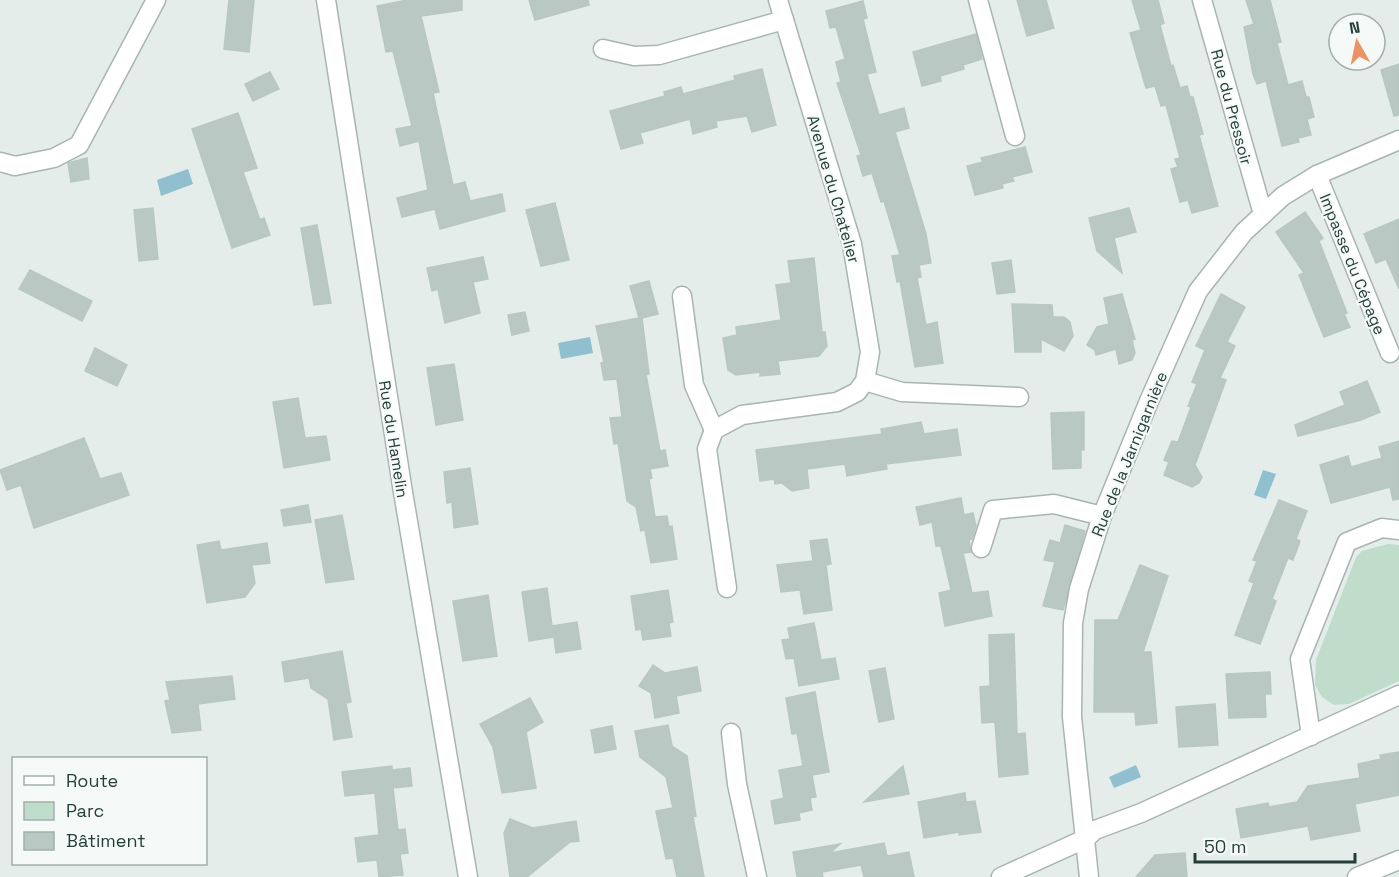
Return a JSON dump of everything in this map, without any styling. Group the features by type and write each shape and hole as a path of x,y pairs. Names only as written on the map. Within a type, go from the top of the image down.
{"street":[{"path":"0,162 15,166 54,158 79,145 156,0"},
{"name":"Rue du Hamelin","path":"326,0 402,486 468,877"},
{"name":"Avenue du Chatelier","path":"778,0 852,244 870,352 865,381"},
{"path":"978,0 1015,136"},
{"name":"Rue du Pressoir","path":"1202,0 1263,213"},
{"path":"603,49 634,56 659,55 784,20"},
{"name":"Rue de la Jarnigarnière","path":"1089,877 1072,717 1073,623 1079,589 1102,516 1198,291 1222,258 1263,213 1282,196 1317,175 1399,140"},
{"name":"Impasse du Cépage","path":"1317,175 1390,353"},
{"path":"682,296 694,386 714,430"},
{"path":"727,588 707,449 714,430 742,415 837,402 857,392 865,381 902,392 1019,397"},
{"path":"981,548 993,510 1054,504 1102,516"},
{"path":"1311,736 1300,659 1347,542 1382,528 1399,530"},
{"path":"1001,877 1085,839 1095,830 1141,813 1399,695"},
{"path":"730,733 737,784 757,877"},
{"path":"1357,877 1399,860"}],"green space":[{"path":"1388,544 1399,545 1399,681 1349,704 1334,705 1322,697 1315,685 1316,660 1356,557 1362,551"}],"water":[{"path":"188,169 193,184 161,196 157,180"},
{"path":"590,337 593,353 561,359 558,343"},
{"path":"1263,470 1276,474 1266,499 1254,495"},
{"path":"1136,765 1141,777 1114,788 1109,777"}],"building":[{"path":"229,0 254,0 249,52 224,49"},
{"path":"407,0 462,0 462,10 421,16 439,92 433,93 453,185 465,182 470,201 502,194 505,211 440,229 435,209 402,217 397,198 428,190 419,141 400,146 396,129 412,126 393,51 386,52 377,6"},
{"path":"529,0 588,0 589,5 535,20"},
{"path":"1017,0 1046,0 1054,28 1027,36"},
{"path":"1132,0 1158,0 1164,23 1160,25 1171,66 1173,65 1180,88 1187,86 1190,97 1193,97 1203,134 1199,135 1218,206 1192,213 1188,200 1180,202 1171,169 1178,167 1175,159 1180,158 1166,105 1161,106 1155,86 1146,88 1130,33 1141,30"},
{"path":"1246,0 1270,0 1281,42 1277,43 1288,85 1302,81 1306,97 1309,97 1314,117 1307,119 1311,135 1298,138 1299,142 1282,146 1266,81 1257,84 1253,74 1244,27 1254,24"},
{"path":"863,1 867,18 863,19 876,72 867,74 879,115 904,108 909,128 895,132 926,234 931,263 919,265 921,277 917,278 926,325 937,322 943,363 915,367 900,281 897,282 892,256 900,255 884,201 881,202 872,173 863,176 857,156 861,155 837,83 841,82 836,62 845,59 836,27 830,28 826,11"},
{"path":"976,34 982,59 963,65 964,69 940,76 941,81 922,86 913,52"},
{"path":"1399,64 1399,115 1394,116 1382,72 1387,72 1387,68"},
{"path":"762,69 776,125 752,132 747,116 716,121 717,127 693,134 690,119 640,133 643,143 621,149 610,111 665,96 664,92 681,87 683,94 735,80 734,76"},
{"path":"270,72 279,89 253,101 245,84"},
{"path":"238,113 257,168 243,172 260,220 264,218 270,235 232,248 192,129"},
{"path":"1025,147 1032,172 1012,177 1014,181 1002,184 1003,188 975,195 967,166 983,162 981,158"},
{"path":"87,158 89,179 71,182 68,163"},
{"path":"555,203 569,260 541,266 526,210"},
{"path":"153,208 158,259 139,261 134,210"},
{"path":"1129,208 1136,232 1114,238 1122,273 1097,251 1089,218"},
{"path":"1305,212 1323,238 1319,241 1347,313 1344,314 1350,327 1324,337 1299,275 1304,273 1276,232"},
{"path":"1399,219 1399,289 1386,259 1376,263 1364,234"},
{"path":"317,225 331,303 314,305 301,228"},
{"path":"483,257 488,279 473,282 480,313 445,323 438,289 432,291 427,268"},
{"path":"814,258 822,332 825,332 827,346 819,356 778,361 780,374 760,376 760,372 736,375 728,370 723,338 737,335 736,327 781,320 776,285 791,283 788,261"},
{"path":"1011,260 1015,292 997,294 992,263"},
{"path":"30,270 92,301 82,321 19,289"},
{"path":"649,281 658,314 642,318 649,374 646,375 660,451 665,450 668,466 650,469 652,478 649,479 655,517 667,516 669,527 672,526 677,559 651,563 645,530 641,531 636,507 627,501 618,443 614,444 610,418 622,417 617,379 604,380 601,363 604,362 596,326 639,318 630,286"},
{"path":"1122,294 1135,339 1132,340 1135,353 1132,360 1119,364 1116,349 1096,355 1095,350 1087,345 1097,327 1109,324 1104,298"},
{"path":"1221,294 1245,307 1227,342 1235,346 1220,378 1226,380 1195,465 1202,477 1199,483 1192,487 1164,475 1169,462 1164,460 1172,441 1178,442 1191,407 1188,406 1197,384 1192,382 1205,350 1196,346"},
{"path":"1012,304 1052,305 1053,317 1064,317 1070,322 1073,336 1064,351 1041,339 1041,352 1015,352"},
{"path":"525,312 529,331 512,335 508,315"},
{"path":"95,348 127,365 117,386 85,371"},
{"path":"454,364 463,420 436,425 427,368"},
{"path":"1367,381 1380,412 1361,420 1298,436 1295,425 1345,405 1340,392"},
{"path":"298,398 305,438 326,436 330,460 284,468 273,402"},
{"path":"1084,412 1084,450 1081,450 1081,468 1053,469 1051,413"},
{"path":"921,422 924,434 957,429 961,455 886,464 887,469 847,476 845,464 807,469 809,488 792,491 782,483 775,484 774,479 760,481 756,450 882,434 881,429"},
{"path":"84,438 100,479 121,473 129,495 34,528 21,485 7,490 0,470"},
{"path":"1399,441 1399,499 1393,500 1390,487 1331,503 1320,465 1348,456 1351,467 1382,458 1379,447"},
{"path":"470,468 478,524 454,528 452,502 447,503 444,472"},
{"path":"961,498 964,515 973,513 976,526 972,539 969,540 971,552 963,553 972,593 988,591 992,616 945,626 939,593 951,590 941,546 936,546 932,522 920,525 916,507"},
{"path":"1279,500 1307,511 1296,539 1300,541 1293,560 1288,558 1272,599 1276,601 1260,644 1235,635 1254,583 1249,581 1257,561 1253,560"},
{"path":"308,505 311,522 284,526 281,510"},
{"path":"342,515 354,579 326,583 315,520"},
{"path":"1065,525 1085,531 1063,610 1043,606 1055,562 1044,560 1050,540 1060,543"},
{"path":"827,539 831,564 826,565 832,610 804,614 800,590 781,592 777,565 813,561 810,541"},
{"path":"219,541 221,550 267,543 270,563 252,565 255,583 245,597 207,603 197,545"},
{"path":"1140,565 1168,576 1143,652 1151,652 1157,723 1136,725 1135,712 1094,712 1095,620 1118,620"},
{"path":"547,588 552,626 577,622 581,649 556,653 554,637 529,641 522,592"},
{"path":"668,590 673,622 669,623 671,636 643,640 641,629 636,630 631,596"},
{"path":"488,595 497,656 463,661 453,601"},
{"path":"814,623 821,660 835,658 839,679 799,686 794,658 786,659 782,640 790,639 788,628"},
{"path":"1014,634 1017,734 1025,733 1028,774 999,777 995,722 982,723 980,687 990,686 989,635"},
{"path":"342,651 351,702 346,703 352,737 334,740 328,699 311,688 309,678 285,682 282,662"},
{"path":"653,665 665,673 697,667 701,691 676,696 679,713 655,718 651,693 639,686"},
{"path":"885,668 894,719 879,722 869,671"},
{"path":"1270,672 1271,694 1265,694 1266,717 1229,718 1226,674"},
{"path":"232,676 235,699 198,704 201,730 172,733 165,701 170,700 166,682"},
{"path":"815,692 829,772 812,775 816,797 810,798 812,810 799,813 800,820 775,824 771,801 784,798 779,770 803,766 797,733 792,734 786,698"},
{"path":"530,698 543,722 526,732 536,788 502,793 493,747 480,724"},
{"path":"1215,704 1218,745 1179,747 1176,707"},
{"path":"668,725 672,746 687,756 696,816 693,817 704,877 677,877 673,858 666,859 656,811 673,808 666,777 640,757 635,731"},
{"path":"612,726 616,749 595,753 591,730"},
{"path":"1399,752 1399,795 1355,804 1360,831 1311,840 1308,826 1241,838 1236,809 1268,803 1269,807 1297,802 1308,786 1360,778 1358,764 1381,759 1380,755"},
{"path":"392,766 392,770 410,768 412,786 393,788 398,830 405,829 408,853 400,854 403,875 379,877 377,860 358,862 355,838 379,835 375,793 345,796 342,772"},
{"path":"903,766 909,794 864,802"},
{"path":"965,793 966,802 975,801 981,832 959,835 959,832 924,838 918,802"},
{"path":"510,819 533,828 576,821 579,841 570,842 527,877 510,877 504,833"},
{"path":"884,843 887,856 909,852 914,877 864,877 861,865 822,872 823,877 797,877 793,852 840,844 830,853"},
{"path":"1185,853 1187,877 1136,877 1155,855"}]}
